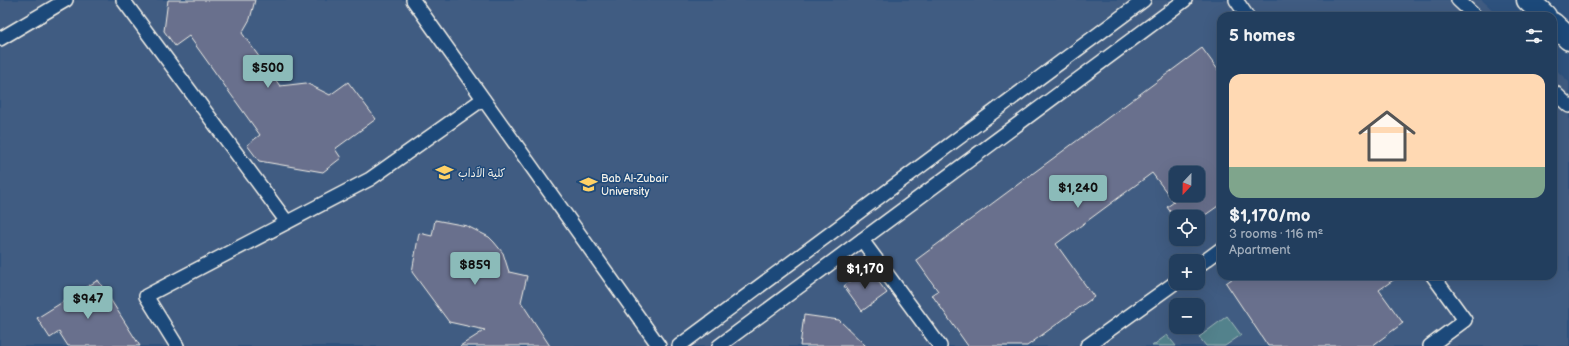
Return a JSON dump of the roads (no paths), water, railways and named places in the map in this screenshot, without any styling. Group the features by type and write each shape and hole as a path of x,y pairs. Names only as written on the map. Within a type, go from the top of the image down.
{"main road":[{"path":"1528,0 1541,12"},
{"path":"1557,28 1569,39"}],"lane":[{"path":"0,39 66,0"},
{"path":"123,0 287,222"},
{"path":"413,0 658,346"},
{"path":"679,346 1144,0"},
{"path":"720,346 1185,0"},
{"path":"1236,0 1244,12"},
{"path":"1458,0 1471,12"},
{"path":"1557,95 1569,106"},
{"path":"177,346 146,296 370,179 482,99"},
{"path":"862,240 940,346"},
{"path":"1205,261 1217,252"},
{"path":"1430,346 1465,320 1436,280"},
{"path":"1087,346 1169,287"}],"place":[{"name":"كلية الآداب","path":"445,173"},
{"name":"Bab Al-Zubair University","path":"588,184"}]}
